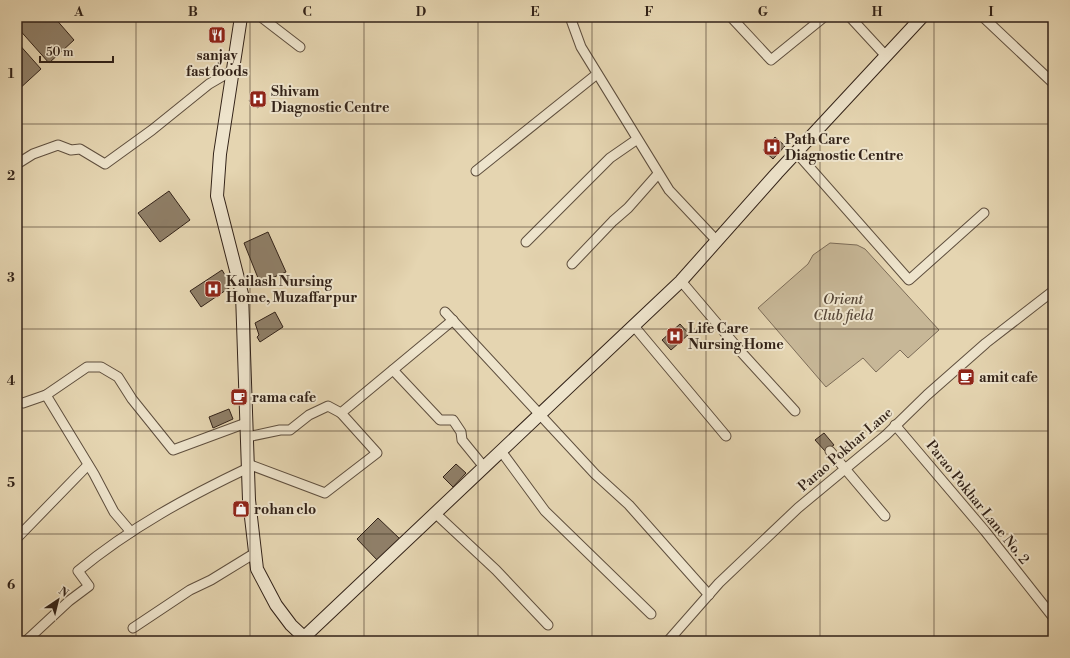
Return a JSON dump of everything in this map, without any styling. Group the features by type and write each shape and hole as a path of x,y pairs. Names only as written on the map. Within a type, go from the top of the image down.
{"main road":[{"path":"241,17 220,154 217,196 242,294 249,500 257,570 276,605 304,640 435,513 681,281 796,152 922,17"}],"street":[{"path":"261,17 300,48"},
{"path":"570,17 581,47 658,174 669,190 717,241"},
{"path":"732,17 771,60 824,17"},
{"path":"850,17 886,56"},
{"path":"982,17 1053,83"},
{"path":"17,164 33,154 58,145 71,150 80,149 105,164 152,130 209,84 233,70"},
{"path":"476,171 597,74"},
{"path":"526,242 610,158 636,140"},
{"path":"796,152 909,280 984,213"},
{"path":"572,264 613,220 628,208 658,174"},
{"path":"681,281 742,354 795,411"},
{"name":"Parao Pokhar Lane","path":"668,641 709,595 798,508 895,425 980,348 1053,291"},
{"path":"445,312 595,474 629,505 709,595"},
{"path":"341,413 453,320"},
{"path":"633,325 726,436"},
{"path":"23,403 46,395 87,367 101,367 118,377 132,398 173,450 246,423"},
{"path":"393,370 440,420 453,420 461,432 462,440 484,467"},
{"path":"46,395 114,512 131,532"},
{"path":"26,641 69,601 89,586 78,571 131,532 178,502 248,466 325,493 377,453 341,413 328,406 309,415 290,430 280,430 247,437"},
{"name":"Parao Pokhar Lane No. 2","path":"895,425 985,531 1053,617"},
{"path":"501,451 545,511 651,614"},
{"path":"830,451 885,516"},
{"path":"17,538 88,465"},
{"path":"435,513 496,570 548,625"},
{"path":"133,628 190,590 211,580 255,552"}],"green space":[{"name":"Orient Club field","path":"830,243 857,245 865,249 939,330 908,358 900,350 876,372 863,358 826,387 758,308 808,264 813,255"}],"building":[{"path":"17,17 54,17 74,40 49,63 17,27"},
{"path":"17,42 41,69 17,91"},
{"path":"257,91 266,99 258,108 249,101"},
{"path":"775,137 785,146 773,159 763,150"},
{"path":"169,191 190,220 160,242 138,213"},
{"path":"268,232 286,272 260,283 244,243"},
{"path":"222,270 232,286 201,307 190,291"},
{"path":"275,312 283,327 260,342 257,337 259,335 255,323"},
{"path":"680,324 689,334 671,350 662,340"},
{"path":"229,409 233,419 213,428 209,417"},
{"path":"824,433 834,445 825,451 815,440"},
{"path":"456,464 466,473 453,487 443,477"},
{"path":"378,518 400,539 378,561 357,539"}],"place":[{"name":"sanjay fast foods","path":"217,35"},
{"name":"Shivam Diagnostic Centre","path":"258,99"},
{"name":"Path Care Diagnostic Centre","path":"772,147"},
{"name":"Kailash Nursing Home, Muzaffarpur","path":"213,289"},
{"name":"Life Care Nursing Home","path":"675,336"},
{"name":"amit cafe","path":"966,377"},
{"name":"rama cafe","path":"239,397"},
{"name":"rohan clo","path":"241,509"}]}
